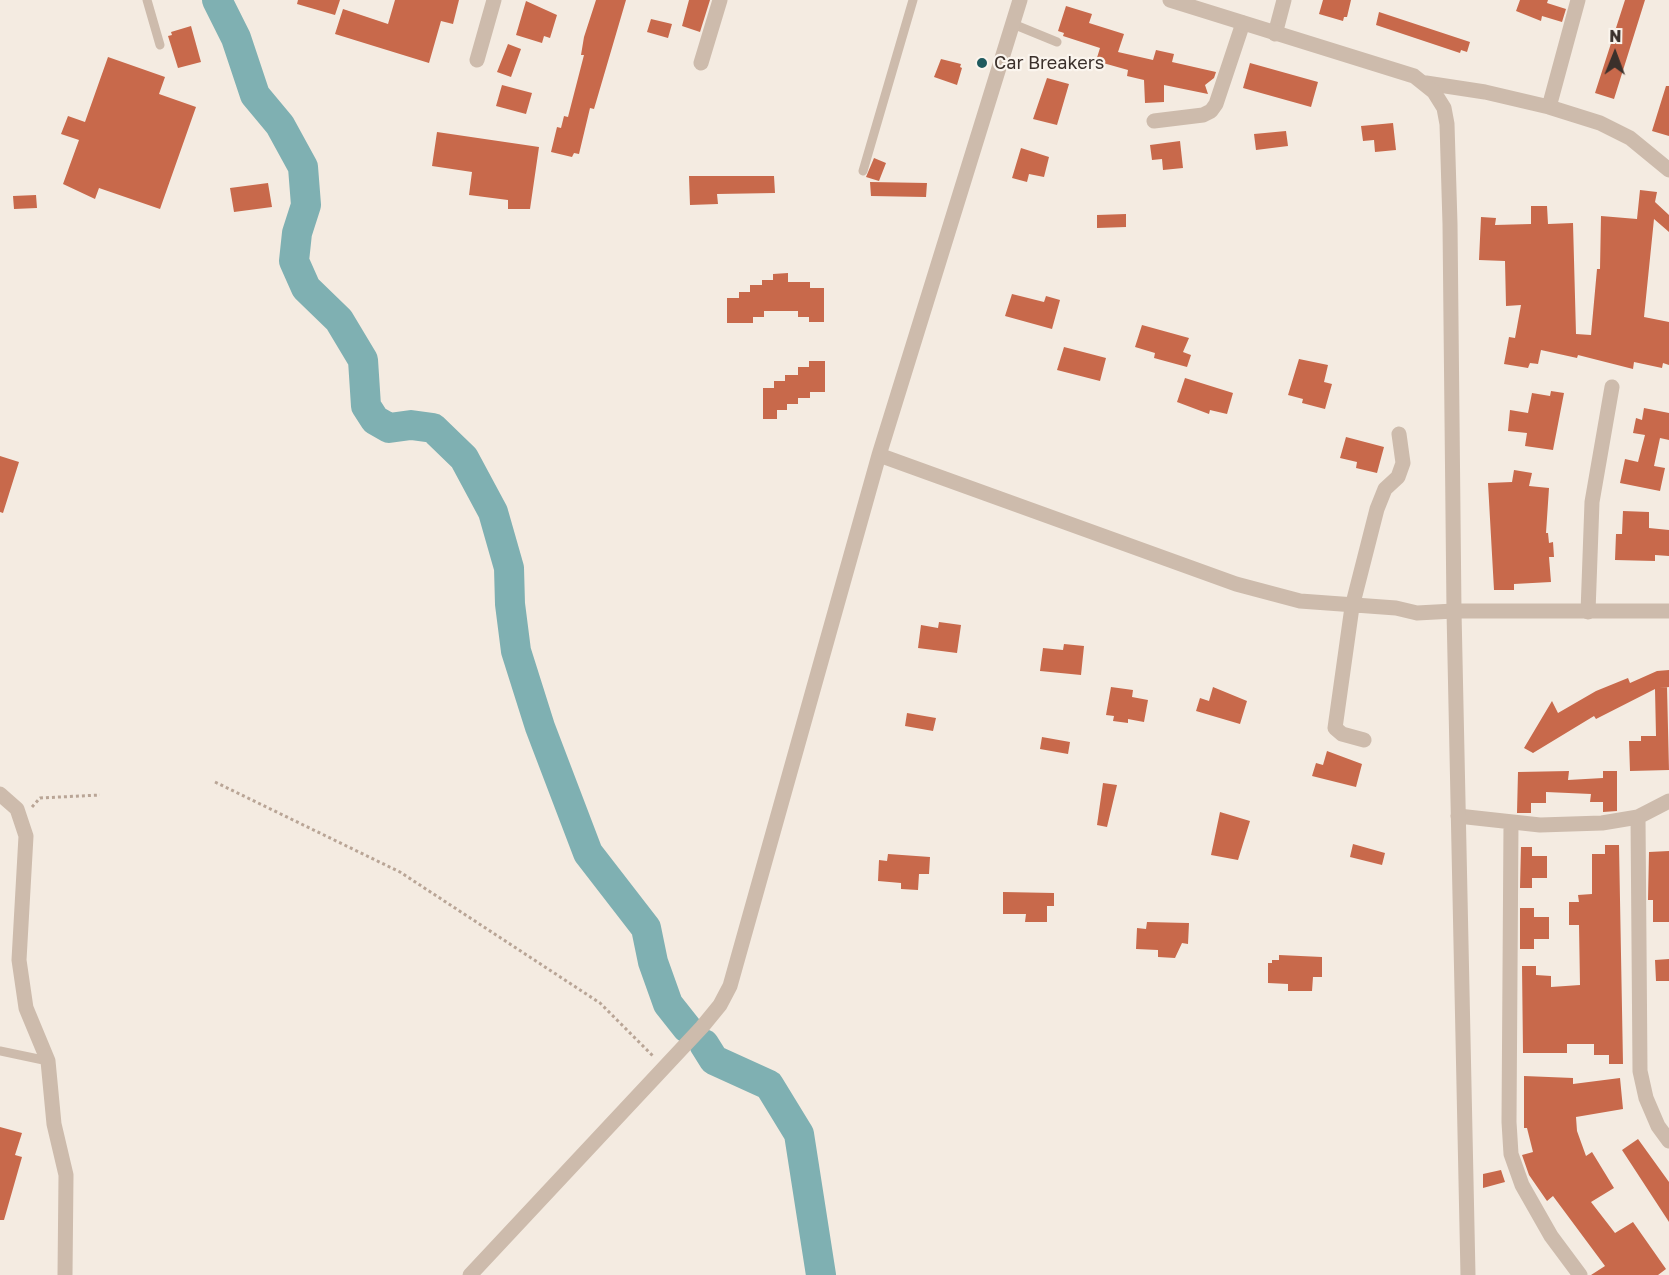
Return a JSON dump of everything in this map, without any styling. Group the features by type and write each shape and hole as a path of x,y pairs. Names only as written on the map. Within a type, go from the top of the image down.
{"street":[{"path":"477,60 494,0"},
{"path":"700,63 720,0"},
{"path":"470,1275 708,1020 730,986 879,455 1020,0"},
{"path":"1170,0 1400,72 1426,83 1485,92 1549,107 1600,123 1630,138 1669,170"},
{"path":"1275,34 1284,0"},
{"path":"1549,107 1578,0"},
{"path":"1154,121 1203,115 1210,111 1216,104 1243,23"},
{"path":"1426,83 1440,99 1447,124 1454,611 1468,1275"},
{"path":"1588,612 1592,502 1612,387"},
{"path":"1365,740 1342,734 1335,728 1352,607 1377,509 1385,489 1398,477 1403,463 1399,434"},
{"path":"879,455 1236,584 1300,601 1352,607 1396,608 1417,613 1669,611"},
{"path":"0,794 17,809 26,836 19,960 26,1008 48,1061 54,1124 66,1174 65,1275"},
{"path":"1458,816 1511,823 1602,823 1638,817 1669,801"},
{"path":"1638,817 1640,1071 1646,1098 1658,1126 1669,1141"},
{"path":"1511,823 1509,1122 1511,1154 1522,1185 1551,1236 1580,1275"}],"lane":[{"path":"147,0 160,45"},
{"path":"864,171 913,0"},
{"path":"1013,24 1057,42"},
{"path":"0,1051 48,1061"}],"path":[{"path":"215,782 400,872 600,1003 664,1067"},
{"path":"21,819 40,798 100,795"}],"building":[{"path":"298,0 340,0 335,15 297,4"},
{"path":"395,0 459,0 453,24 441,21 429,63 335,34 343,9 388,24"},
{"path":"596,0 626,0 594,109 590,108 579,154 574,153 572,157 551,152 557,127 561,128 564,116 568,117 584,55 581,55 584,37"},
{"path":"689,0 710,0 700,32 682,26"},
{"path":"1323,0 1351,0 1347,17 1344,17 1343,21 1319,14"},
{"path":"1520,0 1548,0 1547,3 1566,9 1562,22 1542,16 1541,21 1516,11"},
{"path":"1625,0 1645,0 1614,99 1595,93"},
{"path":"526,1 557,15 550,38 544,36 542,43 516,35"},
{"path":"1066,6 1092,14 1089,23 1124,34 1118,52 1153,60 1156,50 1174,54 1172,62 1216,72 1214,78 1205,85 1208,94 1164,85 1164,102 1145,103 1144,80 1127,76 1128,70 1096,61 1100,48 1063,36 1064,33 1058,31"},
{"path":"1379,12 1470,42 1467,52 1461,50 1460,53 1376,25"},
{"path":"651,19 672,24 668,38 647,32"},
{"path":"191,26 201,62 178,68 168,36 172,35 171,32"},
{"path":"508,44 521,49 511,77 497,72"},
{"path":"108,57 165,77 159,94 196,107 160,209 99,188 95,199 63,184 79,140 61,134 68,116 85,122"},
{"path":"941,59 961,64 957,85 934,77"},
{"path":"1250,63 1318,82 1311,107 1243,88"},
{"path":"1047,78 1069,84 1057,125 1033,119"},
{"path":"502,85 532,93 526,114 496,106"},
{"path":"1666,86 1669,86 1669,136 1652,131"},
{"path":"1393,123 1396,150 1375,152 1374,140 1363,141 1361,126"},
{"path":"1286,131 1288,146 1256,150 1254,134"},
{"path":"437,132 539,147 530,209 508,209 508,200 469,195 472,172 432,166"},
{"path":"1180,141 1183,168 1163,170 1162,159 1152,160 1150,145"},
{"path":"1021,148 1049,157 1044,177 1029,174 1027,182 1012,178"},
{"path":"874,158 886,163 879,181 866,177"},
{"path":"689,176 774,176 775,193 717,194 718,204 690,205"},
{"path":"870,182 927,183 926,197 871,196"},
{"path":"268,183 272,207 234,212 230,188"},
{"path":"1640,190 1657,192 1655,202 1669,215 1669,232 1654,219 1644,317 1669,322 1669,365 1663,363 1662,368 1634,362 1633,369 1578,355 1577,358 1541,350 1538,364 1530,363 1528,368 1504,364 1509,337 1515,338 1521,305 1506,306 1505,261 1479,260 1481,217 1496,218 1495,225 1531,224 1531,206 1547,206 1548,224 1573,223 1576,334 1591,335 1597,269 1600,269 1601,216 1637,219"},
{"path":"36,195 37,208 14,209 13,196"},
{"path":"1126,214 1126,227 1097,228 1097,215"},
{"path":"788,273 788,282 810,282 810,288 824,288 824,322 809,322 809,317 798,317 798,311 764,311 764,317 753,317 753,323 727,323 727,298 739,298 739,292 750,292 750,285 762,285 762,280 773,280 773,274"},
{"path":"1012,294 1044,302 1046,296 1060,300 1052,329 1005,316"},
{"path":"1142,325 1189,338 1183,352 1191,355 1187,367 1154,358 1155,353 1135,347"},
{"path":"1064,347 1106,358 1100,381 1057,370"},
{"path":"1299,359 1328,365 1324,382 1332,384 1325,409 1302,403 1303,399 1288,395"},
{"path":"809,361 825,361 825,392 810,392 810,398 798,398 798,404 787,404 787,410 777,410 777,419 763,419 763,388 774,388 774,381 785,381 785,375 798,375 798,367 809,367"},
{"path":"1185,378 1233,393 1227,414 1210,410 1209,414 1177,402"},
{"path":"1551,391 1564,393 1553,450 1525,446 1527,433 1508,431 1510,410 1528,413 1532,393 1550,396"},
{"path":"1644,408 1669,413 1669,440 1660,438 1654,466 1665,468 1660,491 1620,483 1625,459 1638,462 1645,435 1633,433 1636,418 1642,420"},
{"path":"1346,437 1384,447 1377,473 1356,468 1357,462 1340,458"},
{"path":"0,456 19,462 3,513 0,512"},
{"path":"1514,470 1532,473 1529,486 1549,488 1546,533 1548,533 1549,543 1553,542 1554,557 1549,557 1551,582 1514,584 1514,590 1494,590 1488,483 1512,482"},
{"path":"1623,511 1649,512 1649,528 1669,530 1669,556 1655,555 1655,561 1615,560 1616,534 1622,534"},
{"path":"939,622 961,625 957,653 918,648 921,625 938,628"},
{"path":"1064,644 1084,646 1081,675 1040,671 1043,648 1063,650"},
{"path":"1669,670 1669,687 1667,687 1669,770 1630,771 1629,741 1641,741 1641,736 1656,736 1655,689 1596,719 1594,716 1533,753 1524,748 1552,701 1558,713 1596,691 1628,678 1630,683 1657,671"},
{"path":"1111,687 1133,690 1132,697 1148,700 1144,722 1128,719 1128,723 1113,721 1114,716 1106,715"},
{"path":"1213,687 1247,701 1240,724 1196,711 1200,698 1209,701"},
{"path":"907,713 936,718 933,731 905,726"},
{"path":"1042,737 1070,742 1068,754 1040,749"},
{"path":"1327,751 1362,764 1356,787 1312,776 1316,763 1323,765"},
{"path":"1569,771 1568,780 1603,778 1603,771 1617,771 1617,811 1603,812 1603,802 1590,802 1591,794 1546,792 1546,803 1531,803 1531,813 1517,813 1518,772"},
{"path":"1103,783 1117,785 1107,827 1097,825"},
{"path":"1220,812 1250,821 1238,860 1211,855"},
{"path":"1353,844 1385,853 1382,865 1350,857"},
{"path":"1605,845 1619,845 1623,1064 1609,1064 1609,1055 1594,1055 1594,1044 1567,1044 1567,1053 1523,1053 1522,966 1536,966 1536,975 1551,976 1551,987 1580,985 1579,925 1569,925 1569,902 1579,902 1578,895 1592,894 1592,854 1605,854"},
{"path":"1521,847 1532,847 1532,856 1547,856 1547,878 1532,878 1532,888 1520,888"},
{"path":"1669,851 1669,922 1653,922 1653,900 1648,900 1649,852"},
{"path":"888,854 930,857 929,874 919,874 918,890 901,889 901,883 878,881 879,860 887,861"},
{"path":"1003,892 1054,893 1054,906 1047,906 1047,922 1025,922 1026,914 1003,914"},
{"path":"1520,908 1534,908 1534,917 1549,917 1549,939 1534,939 1534,949 1520,949"},
{"path":"1147,922 1189,923 1188,944 1182,943 1175,958 1158,957 1158,950 1136,949 1137,928 1146,929"},
{"path":"1279,955 1322,957 1322,977 1313,977 1312,991 1288,991 1288,984 1268,983 1268,963 1272,963 1272,960 1279,960"},
{"path":"1669,959 1669,981 1656,981 1655,960"},
{"path":"1524,1076 1573,1078 1573,1084 1620,1078 1623,1109 1576,1117 1577,1131 1586,1156 1592,1152 1614,1188 1591,1202 1615,1233 1633,1222 1666,1269 1658,1275 1591,1275 1605,1266 1553,1196 1547,1201 1529,1175 1522,1155 1533,1152 1527,1128 1524,1128"},
{"path":"0,1127 22,1133 15,1155 22,1157 4,1220 0,1220"},
{"path":"1638,1139 1669,1182 1669,1222 1622,1150"},
{"path":"1501,1170 1505,1182 1483,1188 1483,1174"}],"waterway":[{"path":"217,0 236,38 255,95 280,125 303,167 306,205 297,233 294,261 306,288 339,320 363,360 366,406 375,420 389,428 411,425 433,428 464,458 493,512 509,568 510,604 516,651 540,727 588,853 646,928 653,962 668,1004 687,1028"},
{"path":"704,1044 714,1060 769,1085 799,1134 821,1275"}],"place":[{"name":"Car Breakers","path":"982,63"}]}
